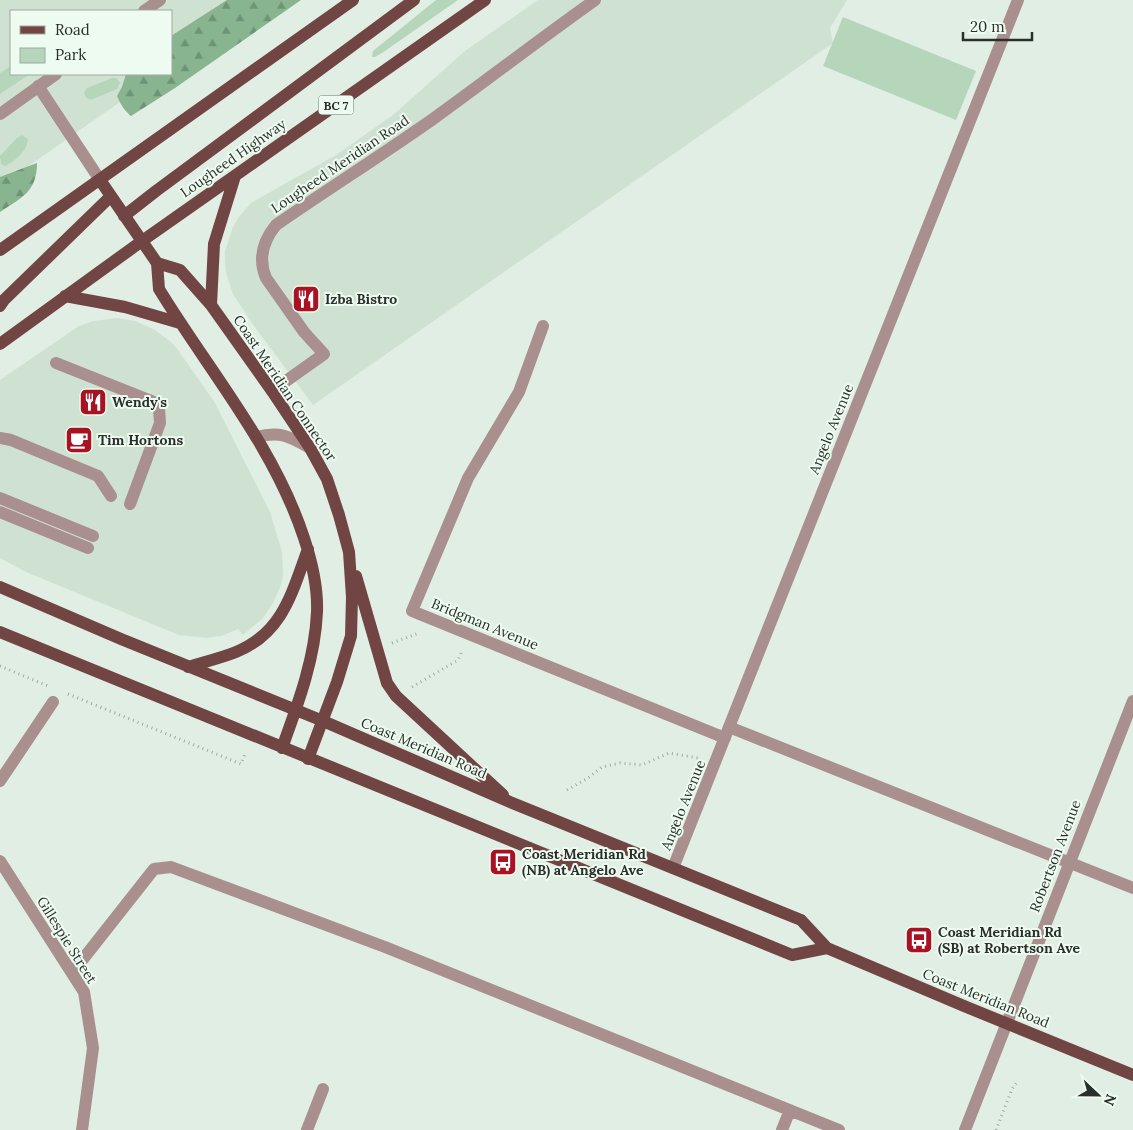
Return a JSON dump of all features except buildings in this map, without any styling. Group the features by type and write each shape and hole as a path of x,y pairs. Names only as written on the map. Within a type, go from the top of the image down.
{"main road":[{"path":"0,250 353,0"},
{"path":"124,216 414,0"},
{"name":"Lougheed Highway","path":"0,344 142,241 485,0"},
{"path":"211,305 214,244 235,176"},
{"path":"100,180 157,263 159,289 256,437 288,494 308,549 316,584 317,613 309,664 296,710 282,748"},
{"path":"0,306 111,196"},
{"name":"Coast Meridian Connector","path":"157,263 180,270 211,305 310,448 326,479 339,515 349,552 352,597 351,636 344,662 308,759"},
{"path":"65,296 125,307 180,323"},
{"path":"188,667 237,652 266,634 280,618 287,605 308,549"},
{"path":"349,552 387,683 396,696 510,802"},
{"name":"Coast Meridian Road","path":"0,587 188,667 323,720 510,802 801,920 827,948 1133,1075"},
{"path":"0,632 792,955 827,948"}],"street":[{"path":"145,10 160,0"},
{"name":"Lougheed Meridian Road","path":"272,391 324,354 304,332 263,272 262,256 267,238 276,225 354,174 595,0"},
{"name":"Angelo Avenue","path":"673,868 1018,0"},
{"path":"0,114 54,75"},
{"path":"38,86 100,180"},
{"name":"Bridgman Avenue","path":"542,326 520,392 468,478 412,611 1133,888"},
{"path":"56,363 154,402 159,408 160,423 130,504"},
{"path":"256,437 282,434 310,448"},
{"path":"0,438 11,440 98,476 111,496"},
{"path":"0,498 91,542 0,512"},
{"path":"0,781 56,696"},
{"name":"Robertson Avenue","path":"965,1130 1133,701"},
{"name":"Gillespie Street","path":"0,861 84,992 93,1048 82,1130"},
{"path":"72,973 154,869 171,867 384,947 839,1130"},
{"path":"307,1130 323,1089"},
{"path":"782,1130 790,1110"}],"path":[{"path":"392,643 420,633"},
{"path":"412,687 458,660 469,634"},
{"path":"0,666 52,688"},
{"path":"56,696 241,764 245,754"},
{"path":"567,790 588,778 602,767 620,763 642,765 649,763 659,756 670,753 698,758"},
{"path":"996,1130 1012,1089 1018,1082"}],"shaded area":[{"path":"0,0 265,0 172,65 172,10 10,10 10,75 159,75 0,186"},
{"path":"538,0 847,0 830,28 833,43 313,405 254,326 233,294 226,273 225,251 233,227 251,203 336,155 393,115 465,51"},
{"path":"117,318 135,321 155,330 178,350 215,403 270,512 282,552 283,574 281,585 273,603 263,618 243,635 238,629 221,636 206,638 179,635 26,572 0,558 0,380 79,326 93,321"}],"green space":[{"path":"227,0 301,0 175,88 131,116 126,112 117,96 126,75 172,75 172,35"},
{"path":"436,0 458,0 385,51 372,57 373,51"},
{"path":"843,17 976,71 956,120 823,66"},
{"path":"10,67 10,75 28,75 0,94 0,73"},
{"path":"112,78 117,78 120,83 117,89 93,99 85,96 84,93 87,88"},
{"path":"22,135 28,139 26,147 9,164 5,166 1,164 0,156"},
{"path":"37,163 31,188 21,198 0,212 0,177"}],"place":[{"name":"Izba Bistro","path":"306,299"},
{"name":"Wendy's","path":"93,402"},
{"name":"Tim Hortons","path":"79,440"},
{"name":"Coast Meridian Rd (NB) at Angelo Ave","path":"503,862"},
{"name":"Coast Meridian Rd (SB) at Robertson Ave","path":"919,940"}]}
